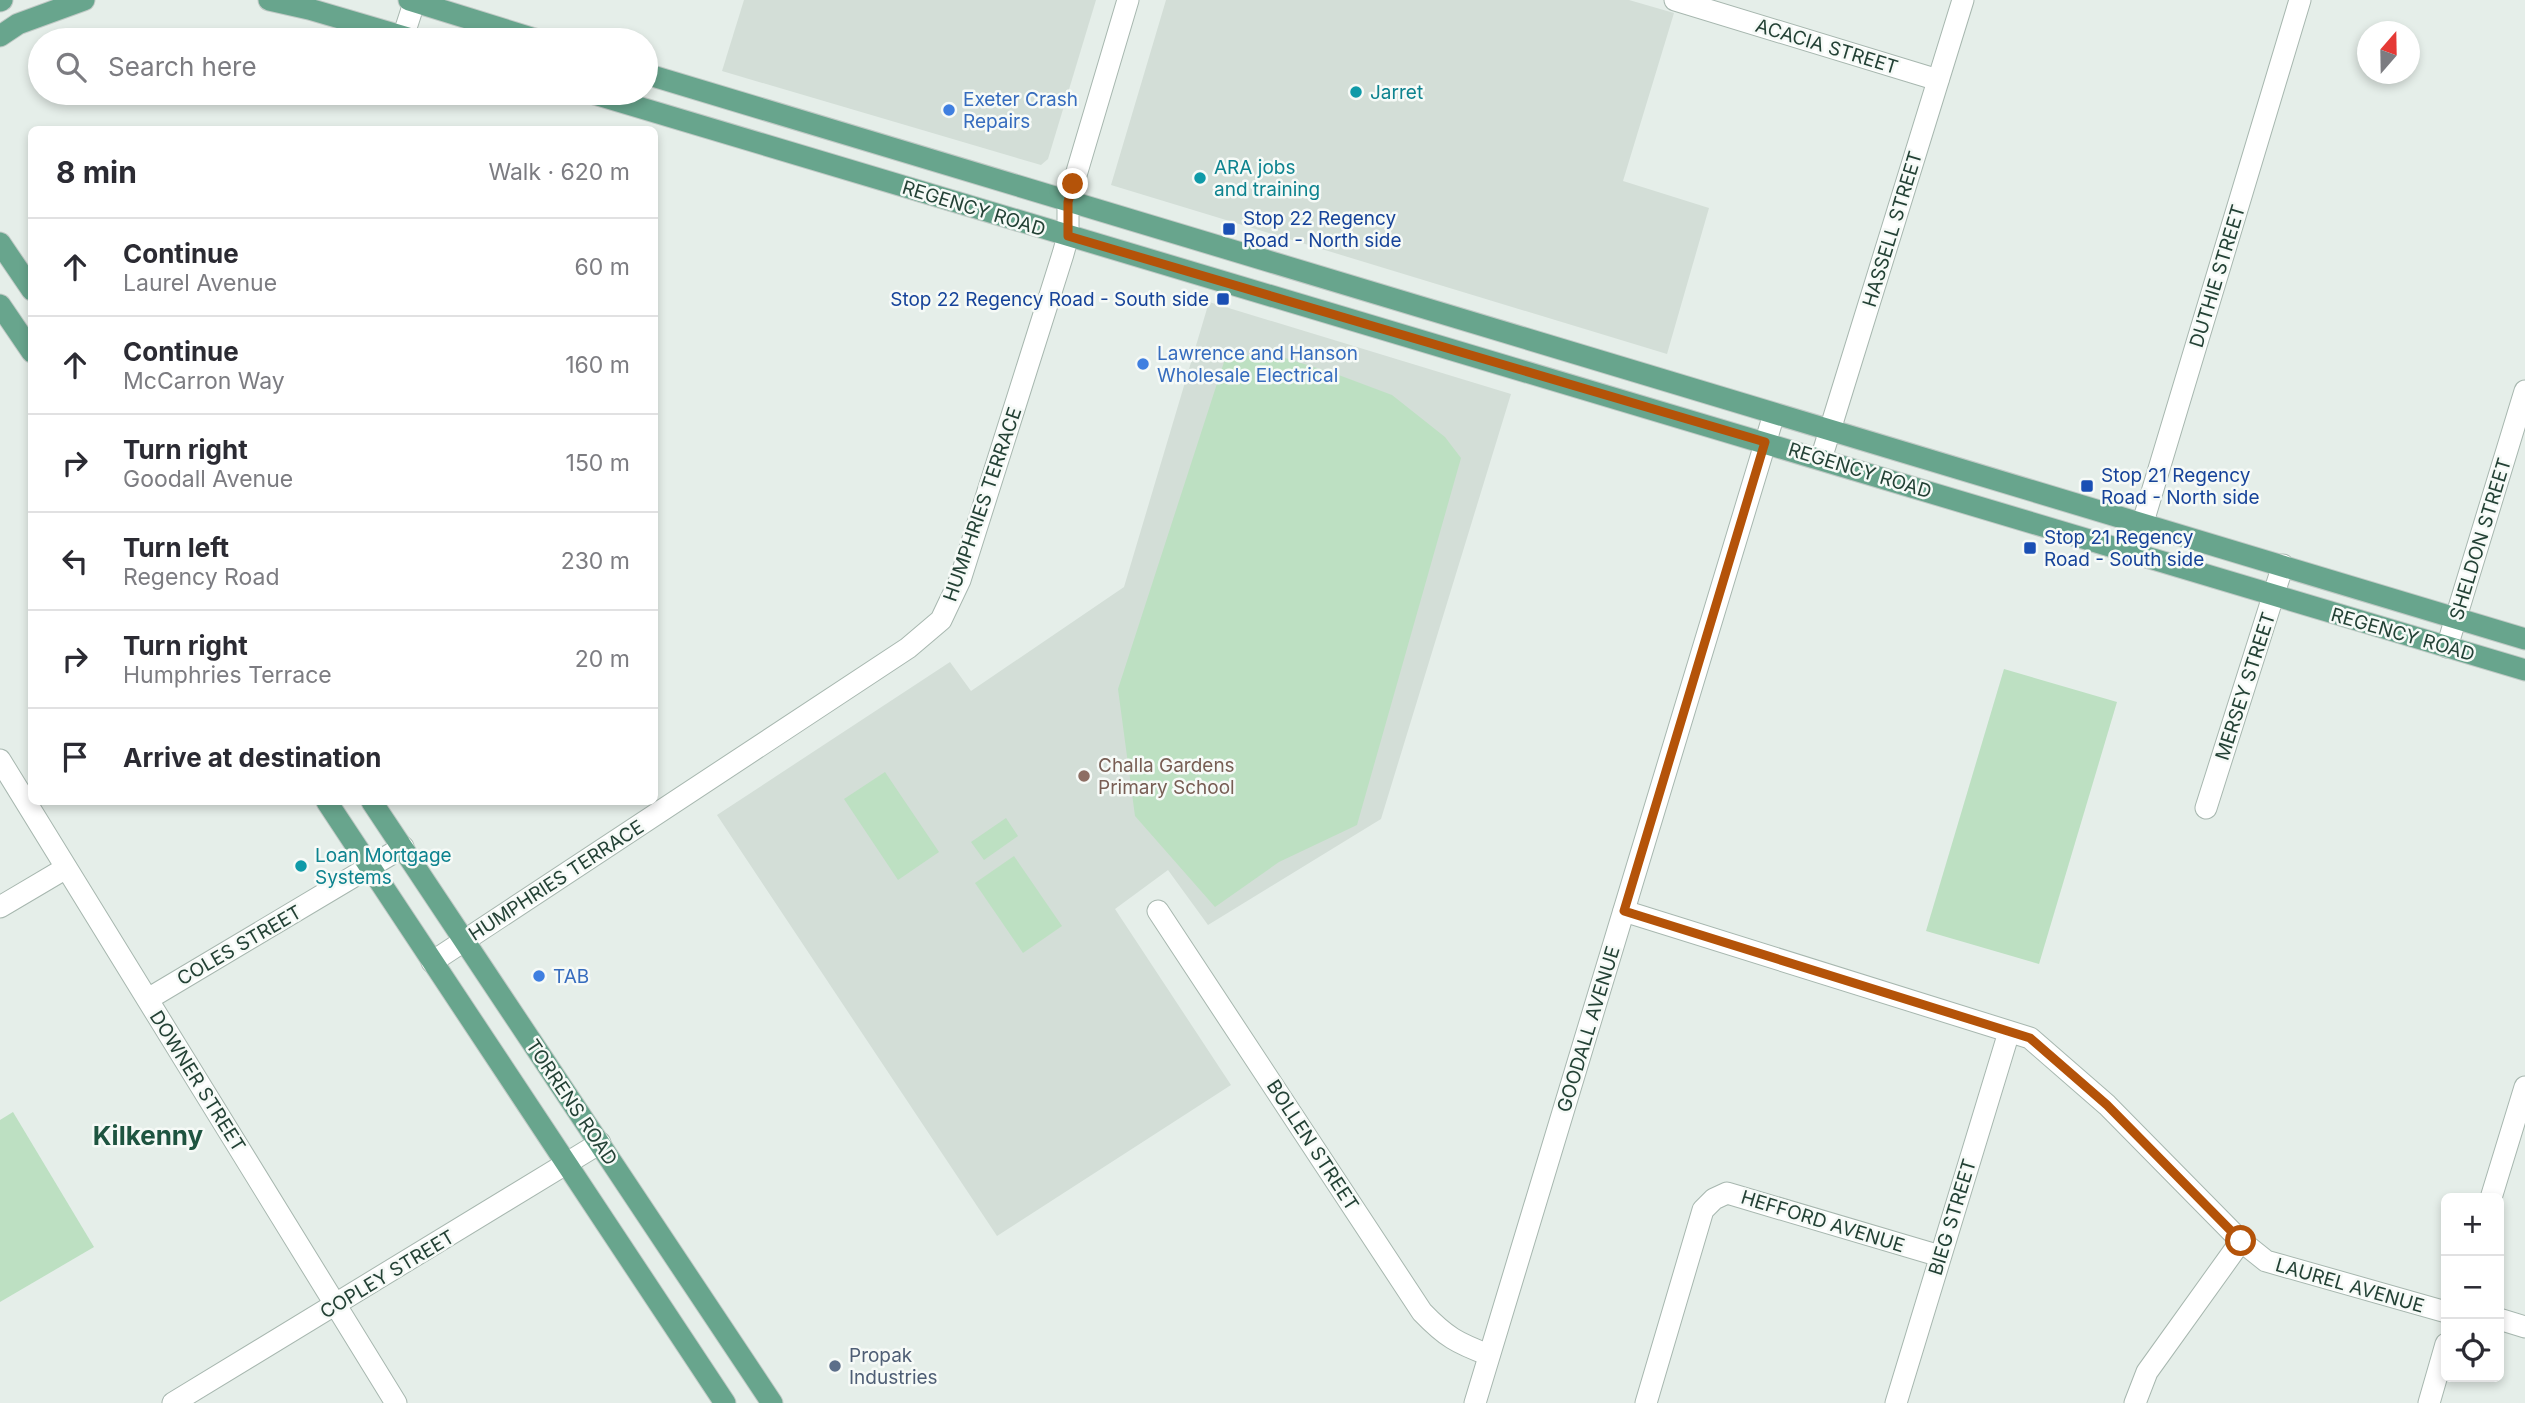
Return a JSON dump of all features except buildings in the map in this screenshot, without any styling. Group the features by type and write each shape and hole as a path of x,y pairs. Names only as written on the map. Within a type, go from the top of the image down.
{"main road":[{"path":"0,36 18,24 83,0"},
{"path":"269,0 375,28"},
{"path":"413,1 500,28"},
{"name":"REGENCY ROAD","path":"658,78 2525,639"},
{"name":"REGENCY ROAD","path":"631,105 2525,670"},
{"path":"0,243 28,284"},
{"path":"0,305 28,346"},
{"name":"TORRENS ROAD","path":"329,805 725,1403"},
{"name":"TORRENS ROAD","path":"374,805 772,1403"}],"street":[{"name":"HUMPHRIES TERRACE","path":"432,962 898,655 941,620 961,580 1068,236 1068,202 1128,0"},
{"name":"ACACIA STREET","path":"1675,0 1938,80"},
{"name":"HASSELL STREET","path":"1821,459 1963,0"},
{"name":"DUTHIE STREET","path":"2134,552 2300,0"},
{"path":"410,28 413,1"},
{"name":"SHELDON STREET","path":"2447,646 2525,391"},
{"name":"GOODALL AVENUE","path":"1475,1403 1774,414"},
{"name":"MERSEY STREET","path":"2206,808 2283,565"},
{"name":"DOWNER STREET","path":"0,760 396,1403"},
{"name":"COLES STREET","path":"148,999 403,848"},
{"path":"0,907 66,868"},
{"name":"BOLLEN STREET","path":"1158,911 1423,1312 1444,1335 1489,1355"},
{"name":"LAUREL AVENUE","path":"1624,911 2030,1038 2046,1049 2107,1105 2241,1241 2266,1261 2441,1311"},
{"name":"BIEG STREET","path":"1896,1403 2009,1032"},
{"path":"2493,1193 2525,1087"},
{"name":"COPLEY STREET","path":"173,1403 600,1143"},
{"name":"HEFFORD AVENUE","path":"1646,1403 1703,1210 1714,1199 1727,1193 1940,1256"},
{"path":"2135,1403 2147,1372 2241,1241"},
{"path":"2504,1321 2525,1327"},
{"path":"2428,1403 2441,1360"}],"shaded area":[{"path":"744,0 1096,0 1048,159 1041,165 722,71"},
{"path":"1166,0 1629,0 1674,13 1623,181 1709,208 1667,354 1111,185"},
{"name":"Challa Gardens Primary School","path":"1209,302 1511,394 1381,819 1208,925 1168,870 1115,909 1231,1085 997,1236 717,815 950,662 971,691 1124,587"}],"green space":[{"path":"1243,356 1282,357 1392,395 1445,437 1461,458 1357,825 1279,862 1215,907 1135,816 1118,689 1224,362"},
{"path":"2004,669 2117,702 2039,964 1926,931"},
{"path":"885,772 939,852 898,880 844,799"},
{"path":"1006,818 1018,836 984,860 971,842"},
{"path":"1014,856 1062,926 1023,953 975,883"},
{"path":"13,1112 94,1247 0,1302 0,1120"}],"place":[{"name":"Jarret","path":"1356,92"},
{"name":"Exeter Crash Repairs","path":"949,110"},
{"name":"ARA jobs and training","path":"1200,178"},
{"name":"Stop 22 Regency Road - North side","path":"1229,229"},
{"name":"Stop 22 Regency Road - South side","path":"1223,299"},
{"name":"Lawrence and Hanson Wholesale Electrical","path":"1143,364"},
{"name":"Stop 21 Regency Road - North side","path":"2087,486"},
{"name":"Stop 21 Regency Road - South side","path":"2030,548"},
{"name":"Challa Gardens Primary School","path":"1084,776"},
{"name":"Loan Mortgage Systems","path":"301,866"},
{"name":"TAB","path":"539,976"},
{"name":"Propak Industries","path":"835,1366"}],"district":[{"name":"Kilkenny","path":"148,1136"}],"route":[{"path":"1073,184 1068,202 1068,236 1765,442 1624,911 2030,1038 2046,1049 2107,1105 2241,1241"}]}
